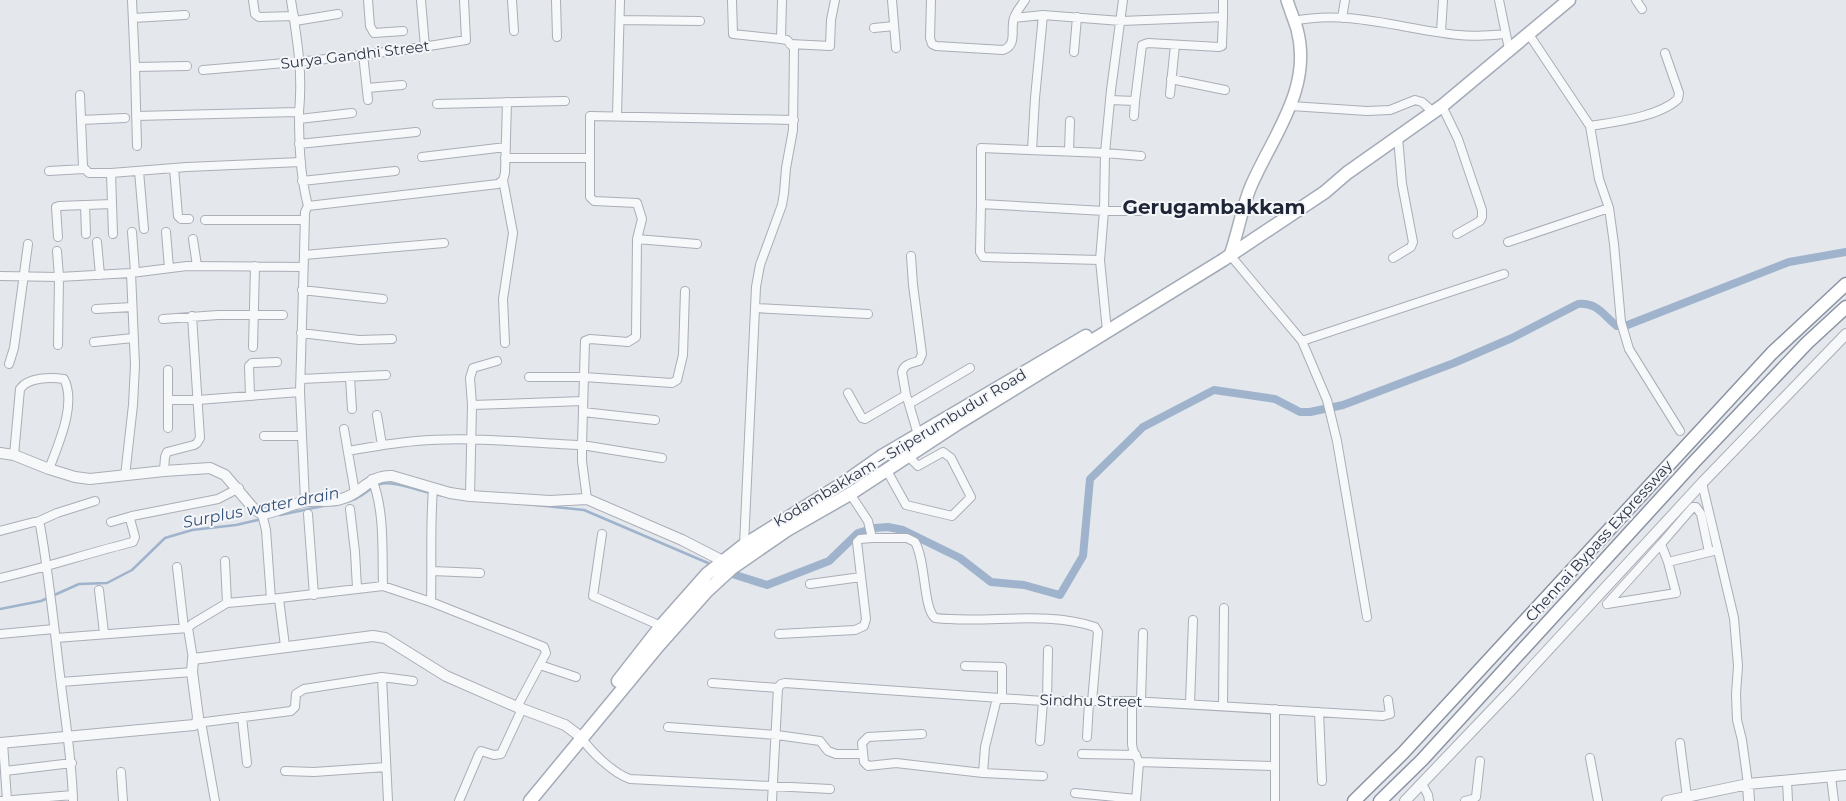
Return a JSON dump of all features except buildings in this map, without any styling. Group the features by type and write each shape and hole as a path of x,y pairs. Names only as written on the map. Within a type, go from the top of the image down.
{"main road":[{"path":"1230,255 1251,187 1287,117 1298,84 1301,58 1298,30 1287,0"},
{"name":"Kodambakkam – Sriperumbudur Road","path":"530,801 661,626 707,574 787,530 848,488 882,456 920,442 1107,327 1230,255 1328,189 1347,173 1438,109 1569,0"},
{"name":"Kodambakkam – Sriperumbudur Road","path":"1107,327 1171,282 1224,251 1322,184 1347,173"},
{"name":"Chennai Bypass Expressway","path":"1354,801 1403,753 1772,353 1846,284"},
{"name":"Chennai Bypass Expressway","path":"1380,801 1422,760 1695,461 1807,343 1846,308"},
{"name":"Kodambakkam – Sriperumbudur Road","path":"520,801 707,591 744,545 886,469 908,456 920,442"}],"street":[{"path":"132,0 138,146"},
{"path":"253,0 255,14 259,17 294,19 338,14"},
{"path":"291,0 300,62 300,162 302,182 308,206 305,212 300,392 305,501"},
{"path":"368,0 370,26 374,33 403,31"},
{"path":"421,0 425,47"},
{"name":"Surya Gandhi Street","path":"203,70 300,62 425,47 466,40 464,0"},
{"path":"512,0 514,31"},
{"path":"556,0 557,38"},
{"path":"617,116 620,0"},
{"path":"732,0 733,34 787,40 794,48 794,120 782,205 760,265 754,308 744,545"},
{"path":"781,39 782,0"},
{"path":"790,44 830,46 831,20 835,0"},
{"path":"892,0 896,48"},
{"path":"930,0 930,42 936,46 1003,50 1012,42 1014,18 1025,0"},
{"path":"1107,327 1100,260 1104,212 1105,153 1123,0"},
{"path":"1134,116 1142,45 1148,43 1222,46 1223,0"},
{"path":"1342,18 1345,0"},
{"path":"1440,32 1443,0"},
{"path":"1498,0 1509,50"},
{"path":"1636,0 1642,9"},
{"path":"133,18 186,15"},
{"path":"1014,18 1043,15 1121,21 1223,17"},
{"path":"1032,150 1043,15"},
{"path":"1294,21 1327,16 1470,36 1506,34"},
{"path":"1074,52 1077,17"},
{"path":"620,20 700,21"},
{"path":"874,28 894,26"},
{"path":"1528,33 1590,126 1599,179 1609,208 1621,322 1624,334 1629,349 1680,431"},
{"path":"1170,94 1175,45"},
{"path":"1590,126 1632,120 1649,114 1678,99 1679,93 1666,53"},
{"path":"362,54 368,100"},
{"path":"135,67 187,66"},
{"path":"1172,79 1225,90"},
{"path":"367,88 402,85"},
{"path":"80,95 84,169"},
{"path":"1110,100 1136,101"},
{"path":"1291,106 1367,111 1390,110 1415,100 1438,109 1458,139 1482,210 1480,221 1456,234"},
{"path":"437,104 565,101"},
{"path":"506,343 503,299 513,233 503,180 505,173 507,102"},
{"path":"136,116 352,113"},
{"path":"587,499 582,460 584,344 587,339 628,342 636,337 637,239 642,219 637,203 592,200 589,193 590,116 794,120"},
{"path":"81,120 125,118"},
{"path":"1069,151 1070,121"},
{"path":"299,144 416,132"},
{"path":"1393,258 1411,247 1414,238 1402,184 1398,138"},
{"path":"422,156 506,147"},
{"path":"1100,260 983,257 980,252 981,148 1142,156"},
{"path":"505,158 590,158"},
{"path":"49,171 84,169 89,173 110,173 300,162"},
{"path":"174,168 178,216 181,219 188,219"},
{"path":"139,171 144,229"},
{"path":"302,182 395,171"},
{"path":"110,173 114,234"},
{"path":"308,206 492,186 503,180"},
{"path":"58,237 56,207 112,204"},
{"path":"981,204 1104,212 1145,212"},
{"path":"84,205 86,234"},
{"path":"1508,242 1609,208"},
{"path":"205,220 305,220"},
{"path":"125,476 133,406 135,365 132,307 132,232"},
{"path":"166,232 169,268"},
{"path":"193,239 197,266"},
{"path":"637,239 697,244"},
{"path":"97,242 100,274"},
{"path":"304,254 444,243"},
{"path":"9,364 14,348 28,244"},
{"path":"57,251 59,277 58,345"},
{"path":"1230,255 1302,341 1327,400 1367,616"},
{"path":"911,256 922,354 919,361 908,364 903,368 902,372 908,404 920,442"},
{"path":"0,277 59,277 197,266 303,267"},
{"path":"253,347 255,266"},
{"path":"1302,341 1504,274"},
{"path":"302,290 384,299"},
{"path":"529,377 584,377 672,383 677,380 683,355 684,291"},
{"path":"96,309 132,307"},
{"path":"754,308 868,314"},
{"path":"162,319 192,316 283,315"},
{"path":"164,471 167,452 194,445 199,441 192,316"},
{"path":"301,333 359,340 392,339"},
{"path":"1405,801 1512,689 1702,483 1846,334"},
{"path":"94,342 133,338"},
{"path":"470,496 472,405 470,378 472,370 497,361"},
{"path":"250,396 249,366 252,363 277,362"},
{"path":"908,404 970,368"},
{"path":"168,370 168,428"},
{"path":"301,379 386,375"},
{"path":"350,378 352,409"},
{"path":"14,455 20,389 27,382 33,380 64,379 67,394 65,426 49,469"},
{"path":"168,400 198,400 300,392"},
{"path":"848,393 864,419 906,395"},
{"path":"472,405 583,401"},
{"path":"583,412 655,420"},
{"path":"377,415 382,445"},
{"path":"344,429 355,492"},
{"path":"264,436 302,436"},
{"path":"348,452 382,445 418,441 470,440 582,445 662,458"},
{"path":"886,469 906,506 952,516 971,497 951,458 943,452 918,466 908,456"},
{"path":"0,453 14,455 75,477 90,479 210,468 226,475 263,517 275,599 285,646"},
{"path":"263,517 305,501 340,500 374,484 382,476 392,476 433,493 550,501 587,499 682,540 727,564"},
{"path":"1702,483 1737,636 1737,720 1742,740 1749,801"},
{"path":"374,484 381,520 383,586"},
{"path":"111,522 218,499 239,488"},
{"path":"848,488 868,521 872,536"},
{"path":"431,602 431,513 433,493"},
{"path":"0,531 37,522 57,513 95,501"},
{"path":"1662,544 1676,593 1607,604 1693,507 1696,507 1700,514 1709,552"},
{"path":"350,509 357,588"},
{"path":"308,514 314,595"},
{"path":"0,578 47,567 77,556 133,542 135,537 130,519 132,516"},
{"path":"37,522 40,525 51,597 54,629 56,638 61,682 68,737 72,764 73,798 4,800 5,771 2,743 68,737 189,726 199,722 294,710 296,694 304,689 382,677 413,681"},
{"path":"602,534 593,596 661,626"},
{"path":"779,634 861,628 866,619 857,542 860,539 872,536 907,538 915,542 923,563 930,610 935,618 1065,620 1095,627 1098,632 1086,737"},
{"path":"1668,562 1718,550"},
{"path":"226,561 227,603"},
{"path":"178,567 186,628 193,659 192,672 198,717 215,801"},
{"path":"432,571 480,573"},
{"path":"810,584 861,577"},
{"path":"56,638 186,628 227,603 383,586 431,602 542,646 546,653 519,708 501,754 494,755 480,752 473,763 459,801"},
{"path":"99,590 104,633"},
{"path":"1223,706 1224,608"},
{"path":"1190,704 1194,620"},
{"path":"0,634 54,629"},
{"path":"1141,702 1143,633"},
{"path":"193,659 373,636 386,638 446,676 519,708 565,725 579,735 588,747 621,776 830,788"},
{"path":"1040,741 1048,650"},
{"path":"540,665 576,677"},
{"path":"965,666 1000,666 1002,670 999,698 985,747 983,774"},
{"path":"61,682 192,672"},
{"path":"382,677 388,801"},
{"name":"Sindhu Street","path":"712,683 778,688 781,684 785,683 1045,701 1132,701 1387,716 1390,712 1388,700"},
{"path":"772,801 778,688"},
{"path":"1074,793 1136,800 1137,759 1132,744 1132,701"},
{"path":"1275,709 1275,801"},
{"path":"1319,712 1322,781"},
{"path":"242,718 247,763"},
{"path":"668,727 777,735 820,741 828,751 836,754 862,754"},
{"path":"922,734 868,737 862,743 864,762 868,766 896,763 983,774 1043,776"},
{"path":"1680,742 1682,799"},
{"path":"1082,754 1137,759 1275,766"},
{"path":"1590,758 1598,801"},
{"path":"1465,801 1473,800 1476,797 1480,761"},
{"path":"5,771 72,764"},
{"path":"285,771 314,772 386,766"},
{"path":"122,772 123,801"},
{"path":"1667,801 1748,784 1846,776"},
{"path":"1831,777 1834,801"},
{"path":"1786,781 1788,801"},
{"path":"1422,784 1429,801"}],"waterway":[{"path":"729,573 767,585 829,561 858,533 875,528 888,527 903,530 960,558 991,582 1024,585 1060,595 1083,556 1090,479 1143,427 1214,390 1275,399 1300,412 1310,412 1343,405 1454,363 1512,338 1578,304 1595,307 1617,326 1625,326 1789,262 1846,252"},
{"name":"Surplus water drain","path":"346,502 357,498 380,484 387,483 446,496"},
{"name":"Surplus water drain","path":"526,504 584,510 708,563"},
{"name":"Surplus water drain","path":"280,515 328,505"},
{"name":"Surplus water drain","path":"0,609 41,601 79,584 107,583 132,570 165,538 192,530 236,525 262,519"}],"district":[{"name":"Gerugambakkam","path":"1214,207"}]}
